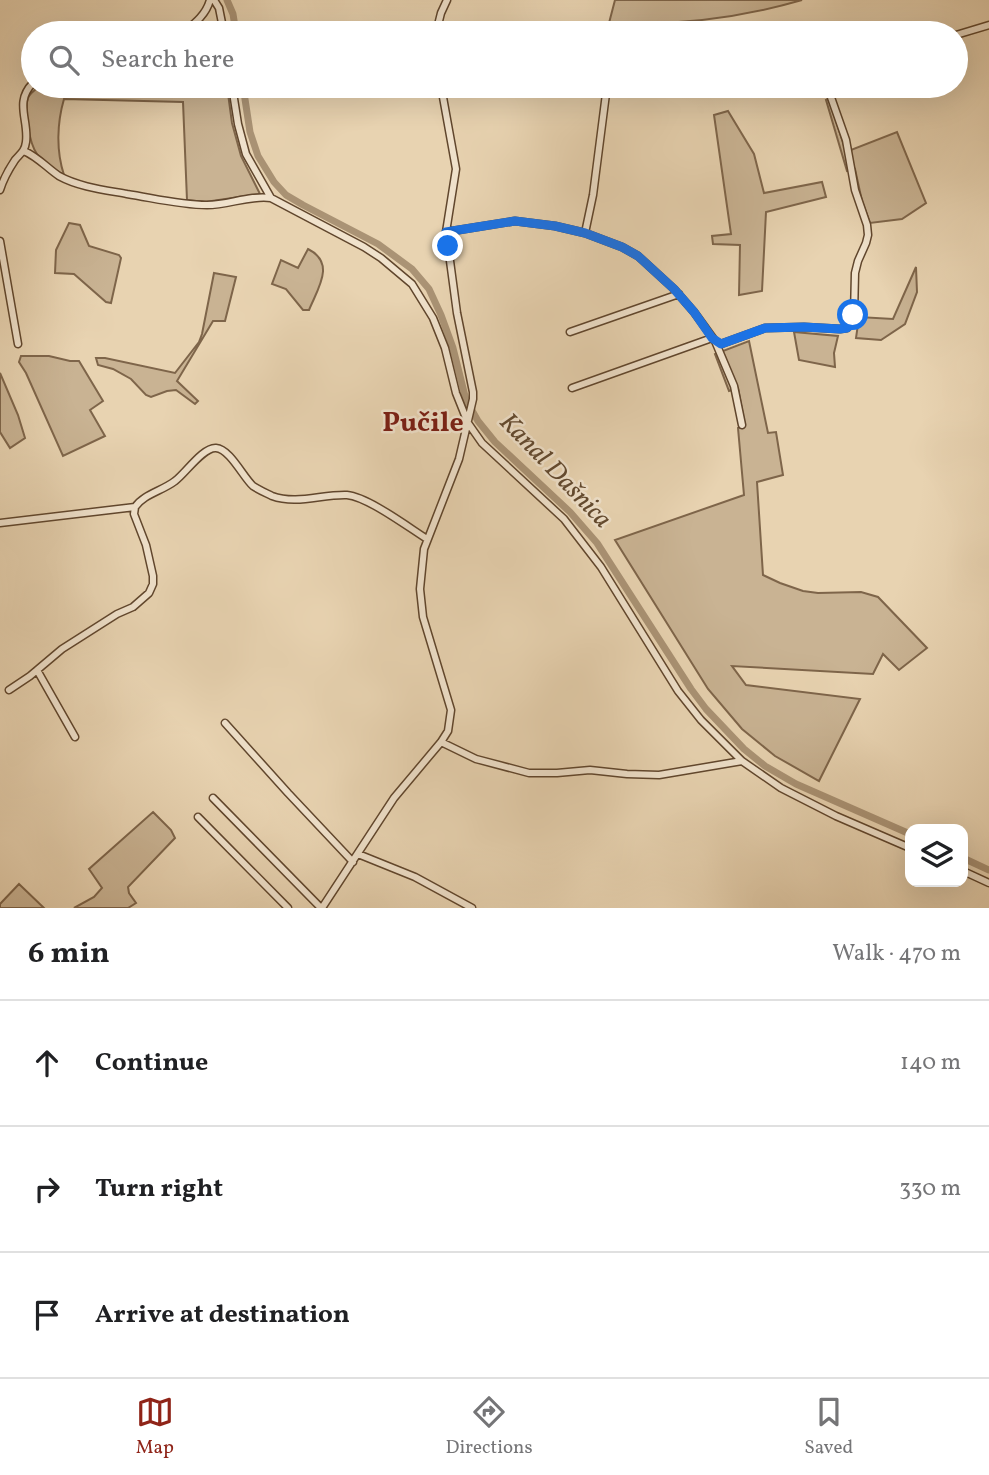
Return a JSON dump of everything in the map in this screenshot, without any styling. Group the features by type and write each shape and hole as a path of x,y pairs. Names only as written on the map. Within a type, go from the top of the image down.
{"street":[{"path":"197,21 212,0 219,8 222,21"},
{"path":"439,21 447,0"},
{"path":"968,32 989,24"},
{"path":"0,190 15,161 24,151 27,139 24,98"},
{"path":"234,98 246,154 271,198"},
{"path":"213,799 321,908 394,798 448,731 451,710 421,603 421,562 427,539 459,459 473,392 457,313 446,232 456,169 443,98"},
{"path":"585,233 593,195 605,98"},
{"path":"572,387 713,340 721,344 765,328 795,326 840,329 851,324 858,261 868,235 855,190 846,140 831,98"},
{"path":"24,151 59,176 105,190 184,204 210,205 248,198 271,198 382,258 412,284 433,318 445,348 456,393 468,421 482,443 564,519 601,567 678,691 701,720 741,761 781,789 905,846"},
{"path":"446,232 515,221 585,233 638,256 679,294 713,340 734,386 742,425"},
{"path":"0,241 18,345"},
{"path":"570,332 679,294"},
{"path":"9,690 62,649 117,614 133,607 149,593 153,576 146,545 134,514 135,507 139,501 175,482 211,449 217,448 228,454 255,487 268,494 281,499 296,500 356,496 427,539"},
{"path":"0,523 135,507"},
{"path":"37,670 75,737"},
{"path":"225,723 353,862"},
{"path":"441,742 477,759 529,773 557,774 590,770 659,775 741,761"},
{"path":"198,817 288,908"},
{"path":"358,854 415,877 472,908"},
{"path":"968,873 989,883"}],"shaded area":[{"path":"615,0 802,0 755,12 707,19 610,21"},
{"path":"28,98 229,98 241,156 260,194 205,202 187,200 183,102 64,99 58,137 64,175 49,166 34,149 27,110"},
{"path":"829,99 846,152 897,132 926,203 902,219 870,223 855,169 847,171 826,100"},
{"path":"728,111 754,154 764,193 822,182 826,197 766,212 762,291 739,295 740,245 713,244 712,236 731,234 714,115"},
{"path":"69,223 80,225 89,246 119,255 121,258 111,303 106,302 74,274 55,273 56,250"},
{"path":"308,249 321,261 323,269 320,285 309,310 303,310 286,289 272,284 281,260 298,268"},
{"path":"916,267 917,292 905,324 881,340 856,338 859,317 893,319"},
{"path":"214,273 236,277 225,321 213,321 177,381 198,401 195,404 176,390 151,397 146,395 131,379 113,369 98,365 96,358 105,358 175,373 199,342"},
{"path":"794,332 838,336 834,353 835,367 799,360"},
{"path":"749,341 768,433 776,432 783,475 757,482 763,575 803,591 861,592 878,597 927,648 899,670 883,654 873,674 732,666 746,685 860,699 819,781 775,756 742,729 708,689 615,540 744,495 738,428 745,426 738,388 729,391 715,354"},
{"path":"21,356 49,356 79,361 103,401 90,410 105,436 63,456 19,362"},
{"path":"0,373 25,438 10,448 0,432"},
{"path":"153,812 171,830 175,838 128,887 136,903 128,908 74,908 94,897 102,888 89,869"},
{"path":"19,884 44,908 0,908 0,904"}],"waterway":[{"name":"Kanal Dašnica","path":"227,0 234,21"},
{"name":"Kanal Dašnica","path":"245,98 250,132 258,156 274,182 286,195 378,244 412,269 429,289 453,348 466,400 478,421 495,442 570,512 597,543 706,709 744,749 765,766 796,784 905,832"},
{"name":"Kanal Dašnica","path":"968,860 989,870"}],"district":[{"name":"Pučile","path":"423,423"}],"route":[{"path":"448,246 446,232 515,221 585,233 638,256 674,289 712,338 721,344 765,328 847,328 853,315"}]}
